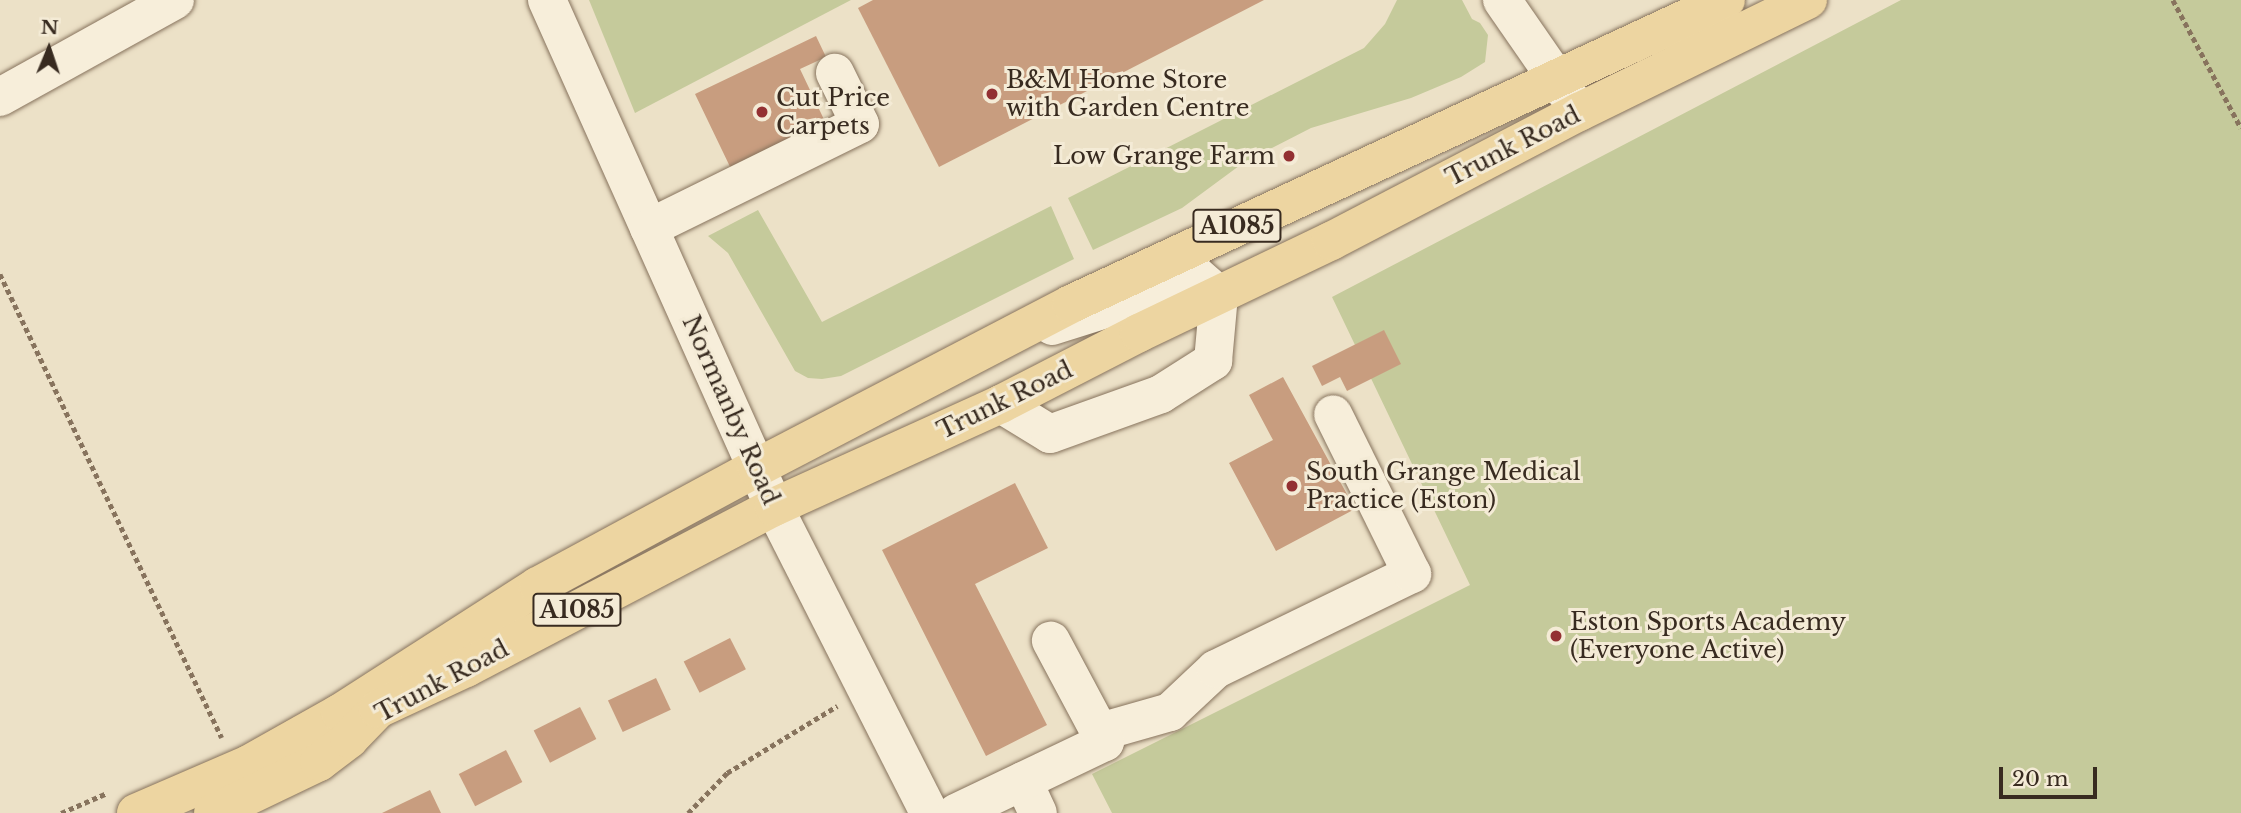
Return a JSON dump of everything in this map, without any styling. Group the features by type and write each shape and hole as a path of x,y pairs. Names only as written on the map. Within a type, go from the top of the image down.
{"main road":[{"name":"A1085","path":"136,813 249,764 340,713 538,586 756,468 1071,304 1726,0"},
{"name":"Trunk Road","path":"213,813 318,762 349,739 378,709 466,668 774,507 1001,404 1331,241 1579,111 1808,0"}],"street":[{"path":"0,97 175,0"},
{"name":"Normanby Road","path":"547,0 774,507 929,813"},
{"path":"1503,0 1579,111"},
{"path":"649,228 860,124 835,72"},
{"path":"994,344 1141,298 1195,274 1219,295 1213,361 1161,394 1050,435 1001,404"},
{"path":"1100,732 1170,712 1216,670 1412,574 1333,414"},
{"path":"956,813 1030,797 1105,742 1051,641"}],"path":[{"path":"2173,0 2241,128"},
{"path":"0,274 225,744 249,764"},
{"path":"688,813 727,773 865,690"}],"green space":[{"path":"589,0 851,0 635,113"},
{"path":"1397,0 1462,0 1472,19 1480,23 1488,35 1485,62 1461,77 1411,98 1311,128 1243,163 1182,208 1093,250 1068,198 1364,48 1385,24"},
{"path":"1901,0 2241,0 2241,813 1112,813 1092,774 1470,585 1332,297"},
{"path":"1051,206 1074,259 841,376 822,379 808,378 795,371 728,253 708,236 758,210 822,322"}],"building":[{"name":"B&M Home Store with Garden Centre","path":"873,0 1264,0 939,167 858,8"},
{"name":"Cut Price Carpets","path":"816,36 826,57 800,69 829,130 734,175 695,94"},
{"path":"1384,330 1401,364 1347,391 1340,377 1322,386 1312,366"},
{"name":"South Grange Medical Practice (Eston)","path":"1283,377 1355,509 1276,551 1229,463 1273,440 1249,395"},
{"path":"1015,483 1048,548 975,584 1047,725 986,756 882,550"},
{"path":"730,638 746,669 700,693 684,662"},
{"path":"656,678 671,710 623,732 608,700"},
{"path":"580,707 596,739 550,763 534,731"},
{"path":"506,750 522,782 475,806 459,774"},
{"path":"430,790 441,813 382,813 407,801"}],"place":[{"name":"B&M Home Store with Garden Centre","path":"992,94"},
{"name":"Cut Price Carpets","path":"762,112"},
{"name":"Low Grange Farm","path":"1289,156"},
{"name":"South Grange Medical Practice (Eston)","path":"1292,486"},
{"name":"Eston Sports Academy (Everyone Active)","path":"1556,636"}]}
